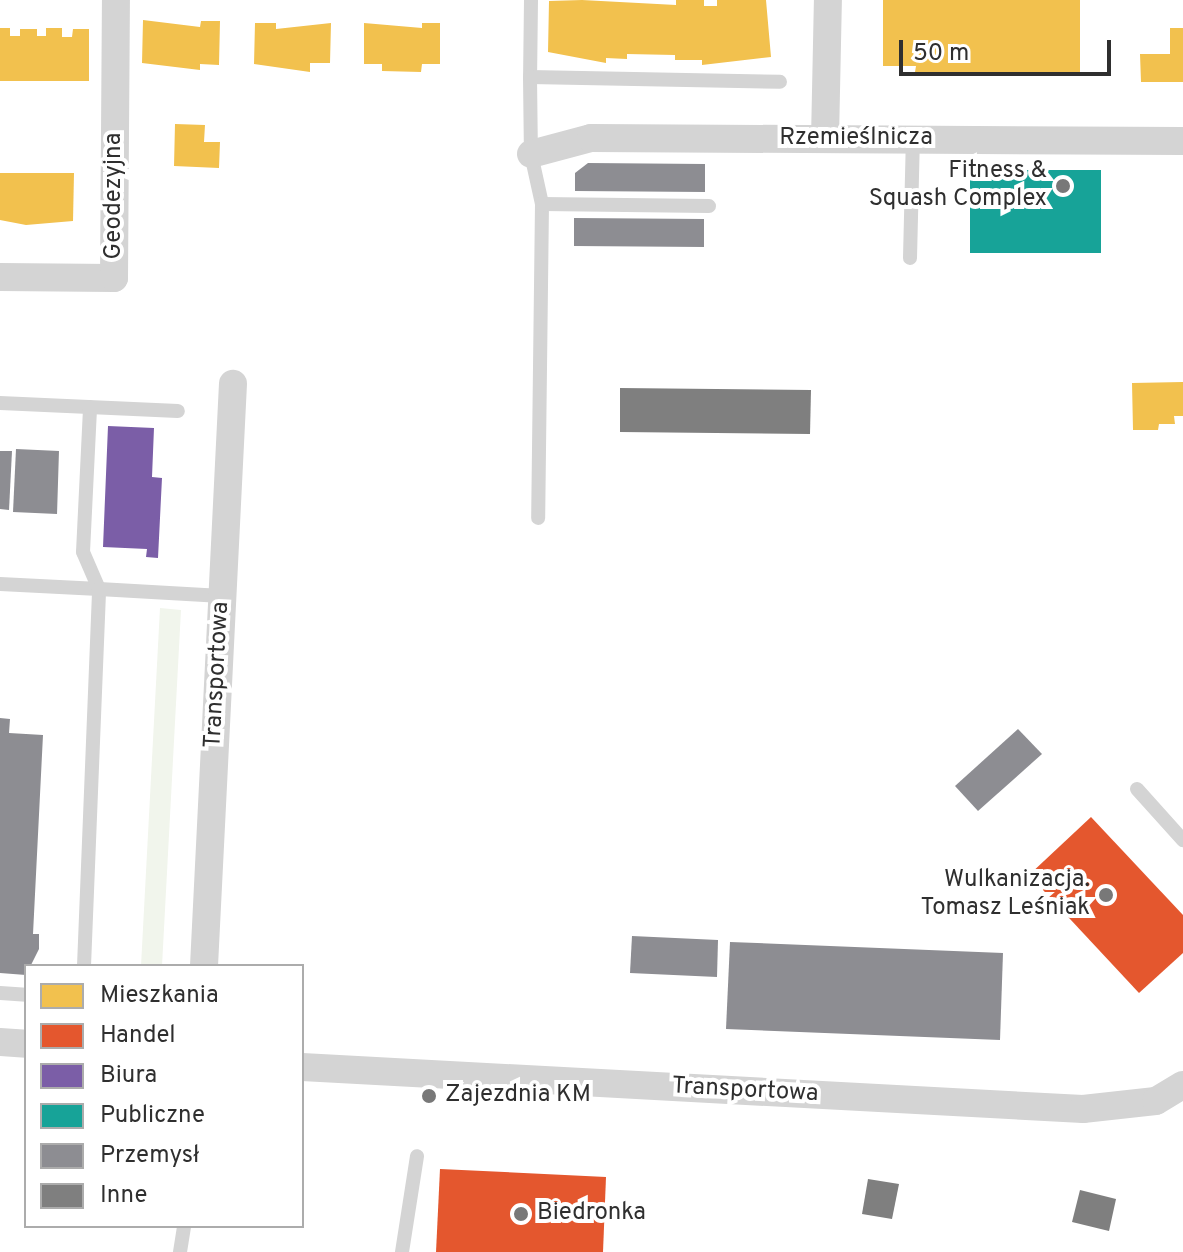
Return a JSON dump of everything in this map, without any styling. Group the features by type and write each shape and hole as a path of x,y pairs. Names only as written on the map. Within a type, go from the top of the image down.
{"street":[{"name":"Geodezyjna","path":"0,277 114,278 116,0"},
{"path":"825,139 828,0"},
{"name":"Rzemieślnicza","path":"531,154 591,138 1183,141"},
{"name":"Transportowa","path":"204,964 233,384"},
{"path":"0,1042 24,1044"},
{"name":"Transportowa","path":"304,1067 1083,1109 1156,1101 1183,1085"}],"lane":[{"path":"531,0 531,154 542,204 538,518"},
{"path":"530,77 780,82"},
{"path":"910,258 913,139"},
{"path":"542,204 709,206"},
{"path":"0,403 178,411"},
{"path":"84,964 99,589 83,552 90,407"},
{"path":"0,584 222,596"},
{"path":"1137,789 1183,840"},
{"path":"0,993 24,995"},
{"path":"402,1252 417,1156"},
{"path":"180,1252 184,1228"}],"shaded area":[{"path":"160,608 181,610 162,964 141,964"}],"building: Mieszkania":[{"path":"676,0 704,0 704,6 717,6 717,0 766,0 771,57 702,65 702,60 675,60 675,55 627,54 627,59 606,58 606,63 548,52 549,1 676,5"},
{"path":"883,0 1080,0 1080,73 915,72 916,66 883,66"},
{"path":"143,20 200,27 201,21 220,21 219,65 200,64 200,70 142,63"},
{"path":"255,23 276,23 276,29 331,23 330,63 310,63 310,72 254,64"},
{"path":"364,23 422,28 422,23 440,23 440,64 422,64 421,72 382,71 382,64 364,64"},
{"path":"0,28 10,28 10,36 20,36 20,29 37,29 37,36 46,36 46,28 62,28 62,37 72,37 73,29 89,29 89,81 0,81"},
{"path":"1170,28 1183,28 1183,82 1141,82 1140,54 1170,54"},
{"path":"175,124 205,125 204,142 220,142 219,168 174,166"},
{"path":"0,173 74,173 73,221 26,225 0,220"},
{"path":"1183,382 1183,416 1174,416 1175,424 1159,424 1158,430 1133,430 1132,383"}],"building: Handel":[{"name":"Wulkanizacja. Tomasz Leśniak","path":"1091,817 1183,915 1183,953 1139,993 1029,875"},
{"name":"Biedronka","path":"440,1169 606,1177 603,1252 436,1252"}],"building: Biura":[{"path":"108,426 154,428 152,477 162,478 158,558 146,557 147,549 103,547"}],"building: Publiczne":[{"path":"970,170 1101,170 1101,253 970,253"}],"building: Przemysł":[{"path":"588,163 705,164 705,192 575,191 575,173"},
{"path":"574,218 704,219 704,247 574,246"},
{"path":"16,449 59,451 57,514 13,512"},
{"path":"0,451 12,451 9,510 0,509"},
{"path":"0,718 10,719 9,733 43,735 33,934 39,934 39,949 32,964 24,964 24,975 0,973"},
{"path":"1018,729 1042,754 978,811 955,786"},
{"path":"632,936 718,940 717,977 630,973"},
{"path":"730,942 1003,953 1000,1040 726,1029"}],"building: Inne":[{"path":"620,388 811,390 810,434 620,432"},
{"path":"868,1179 899,1184 892,1219 862,1214"},
{"path":"1080,1190 1116,1199 1109,1231 1072,1222"}],"place":[{"name":"Fitness & Squash Complex","path":"1063,186"},
{"name":"Wulkanizacja. Tomasz Leśniak","path":"1106,895"},
{"name":"Zajezdnia KM","path":"429,1096"},
{"name":"Biedronka","path":"521,1214"}]}
